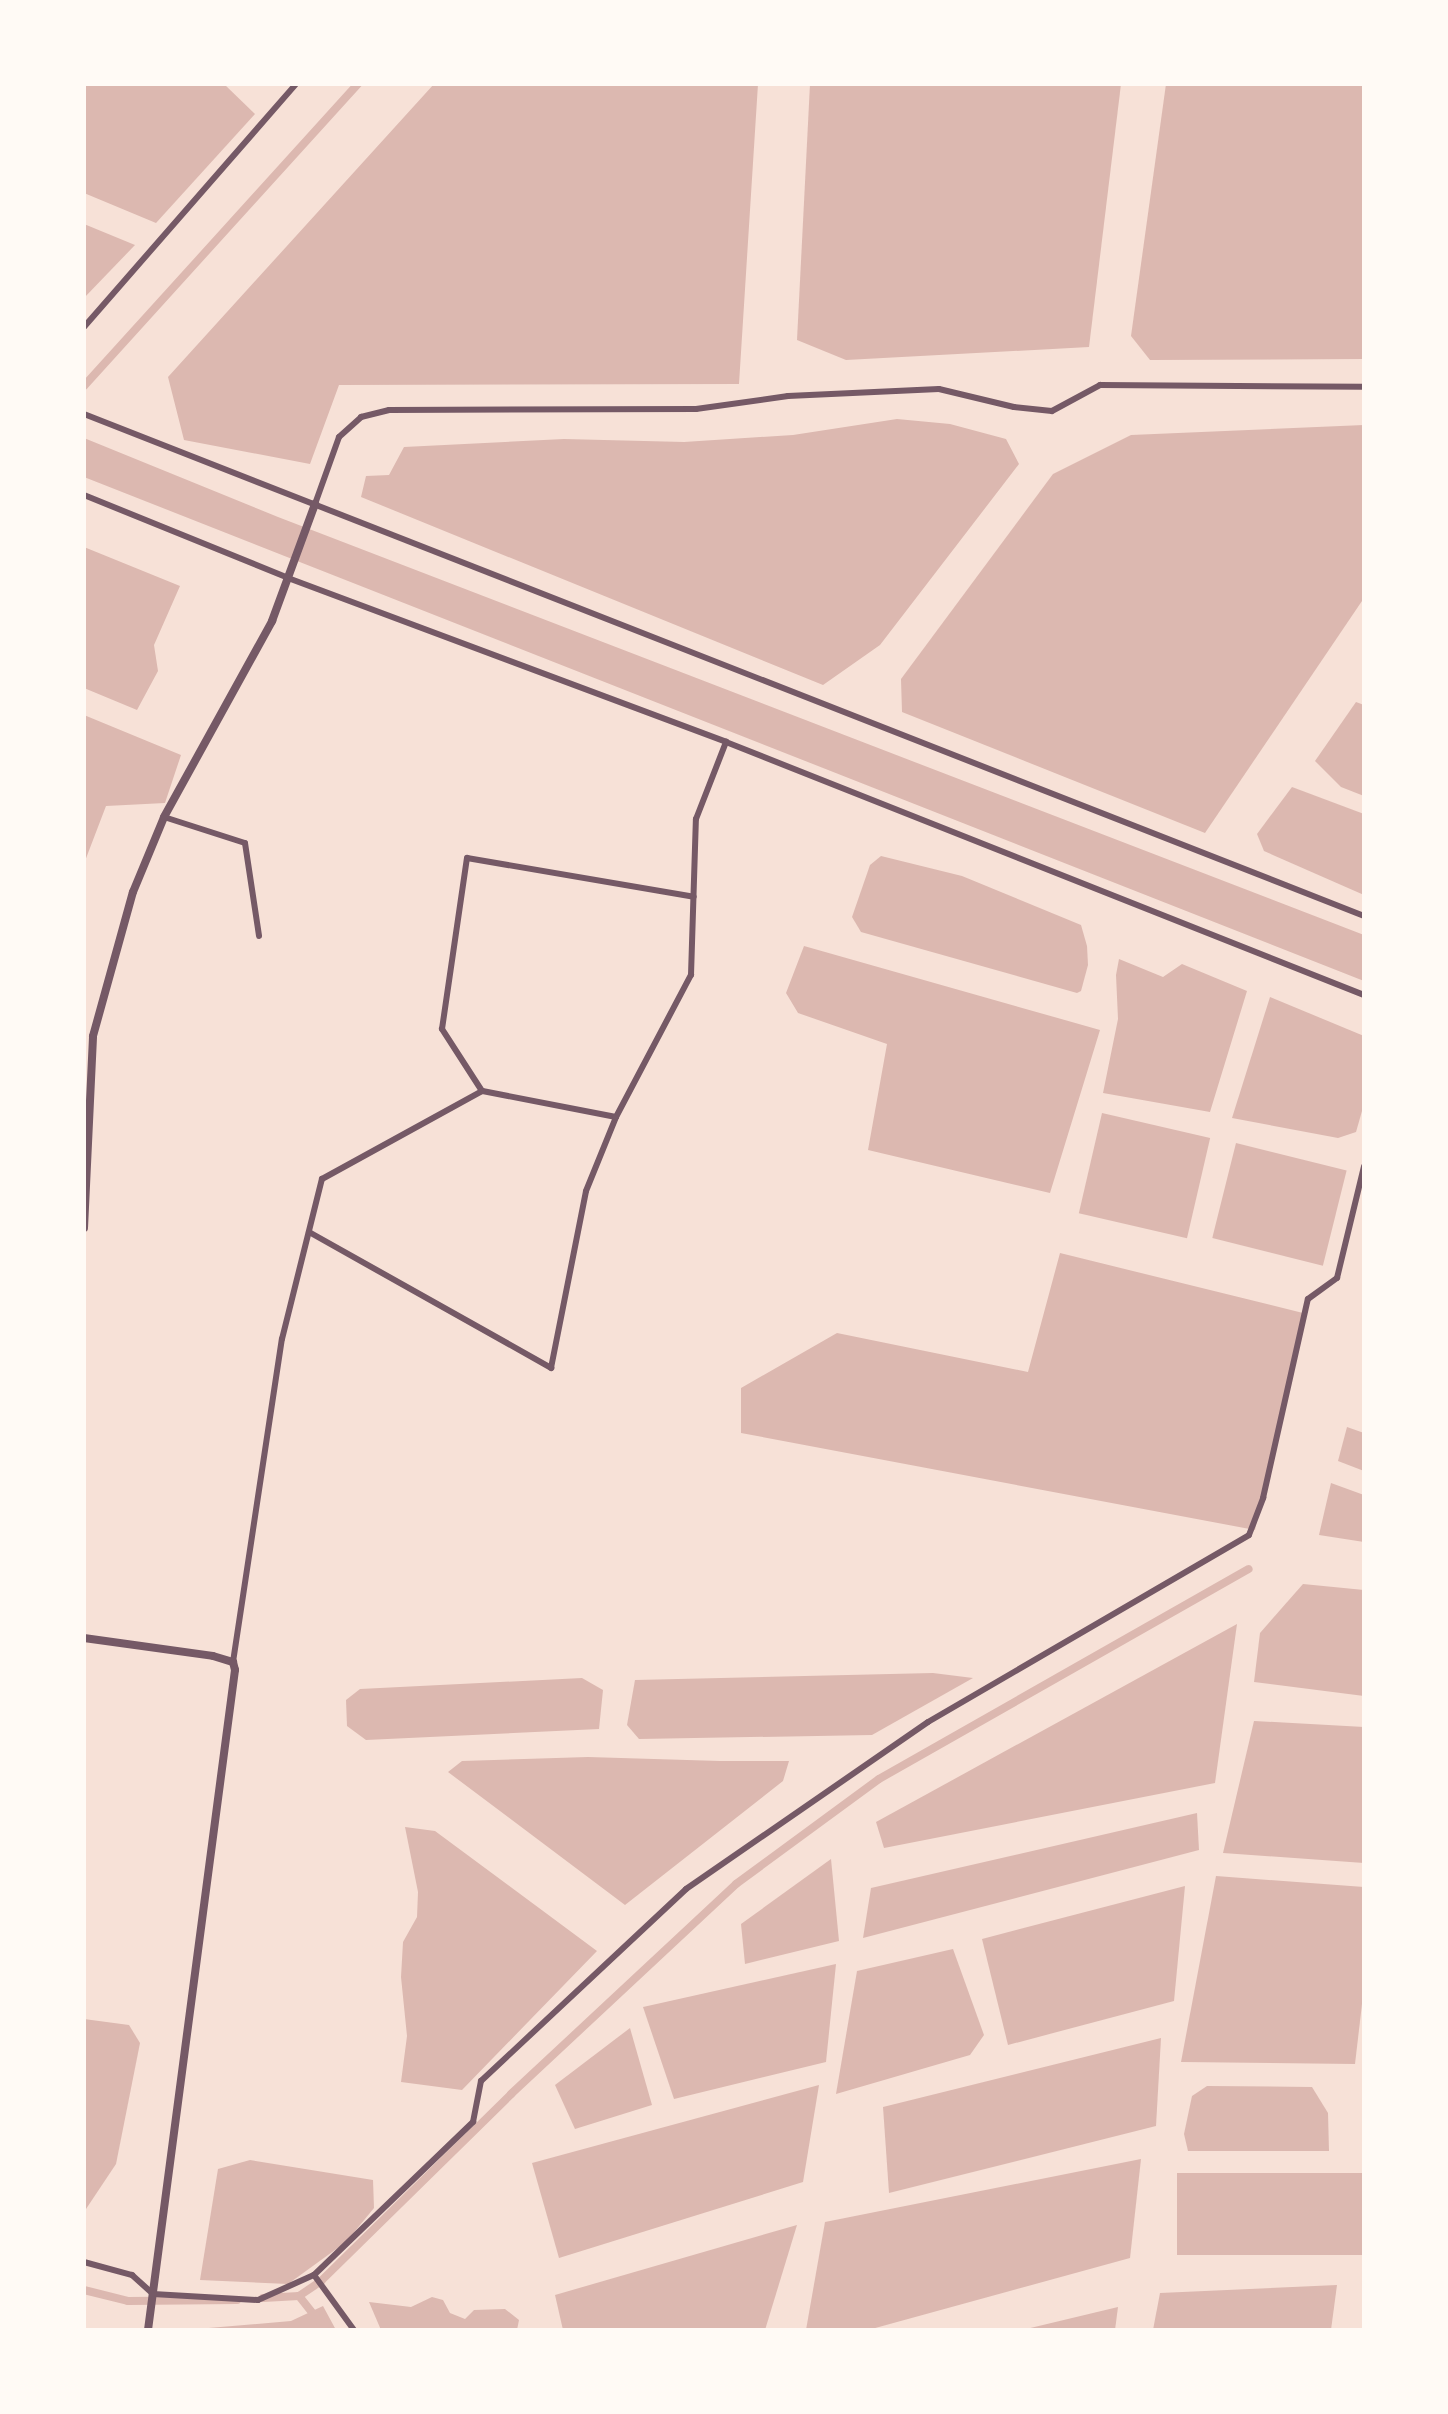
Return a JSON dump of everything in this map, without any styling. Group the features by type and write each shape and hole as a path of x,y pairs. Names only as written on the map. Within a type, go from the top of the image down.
{"street":[{"path":"84,1228 88,1034 133,892 164,817 272,621 315,504"},
{"path":"84,1638 213,1656 233,1662 148,2330"}],"lane":[{"path":"84,327 296,84"},
{"path":"315,504 339,437 361,417 389,410 696,409 788,396 939,389 1014,407 1052,411 1100,385 1364,387"},
{"path":"84,414 1364,916"},
{"path":"84,495 288,578 726,742 1364,995"},
{"path":"309,1232 551,1368 586,1191 616,1117 691,975 696,819 726,742"},
{"path":"164,817 245,843 259,936"},
{"path":"482,1091 442,1029 467,858 694,897"},
{"path":"233,1662 282,1339 322,1179 482,1091 616,1117"},
{"path":"84,2262 132,2275 153,2294 258,2300 314,2275 473,2122 481,2081 686,1889 928,1722 1249,1535 1263,1498 1308,1299 1337,1278 1364,1166"},
{"path":"314,2275 354,2330"}],"shaded area":[{"path":"84,84 224,84 255,114 156,223 84,193"},
{"path":"434,84 758,84 739,384 339,385 310,464 184,440 168,377"},
{"path":"810,84 1121,84 1089,347 846,360 797,340"},
{"path":"1166,84 1364,84 1364,359 1150,360 1131,336"},
{"path":"84,224 135,245 84,298"},
{"path":"897,419 950,424 1006,439 1019,464 880,645 823,685 361,497 366,476 389,475 404,447 564,439 684,442 793,435"},
{"path":"1364,425 1364,598 1205,833 902,712 901,679 1053,474 1131,435"},
{"path":"84,438 278,517 1364,935 1364,981 84,477"},
{"path":"84,547 180,586 154,645 158,671 137,710 84,688"},
{"path":"1356,702 1364,705 1364,796 1341,787 1315,761"},
{"path":"84,715 181,755 165,803 106,806 85,861"},
{"path":"1292,787 1364,814 1364,895 1264,851 1257,834"},
{"path":"881,856 962,876 1081,925 1088,965 1081,991 1077,993 861,932 852,917 870,865"},
{"path":"804,946 1100,1030 1050,1193 868,1150 887,1044 798,1013 786,993"},
{"path":"1119,959 1163,977 1182,964 1247,991 1210,1112 1103,1093 1118,1019 1116,975"},
{"path":"1270,997 1364,1036 1364,1104 1356,1132 1338,1138 1232,1118"},
{"path":"1102,1113 1210,1138 1187,1238 1079,1213"},
{"path":"1236,1143 1347,1171 1323,1266 1212,1238"},
{"path":"1060,1253 1303,1313 1255,1530 741,1433 741,1388 837,1333 1028,1372"},
{"path":"1347,1427 1364,1433 1364,1471 1338,1461"},
{"path":"1331,1483 1364,1495 1364,1542 1319,1535"},
{"path":"1303,1584 1364,1590 1364,1696 1254,1682 1260,1633"},
{"path":"1237,1624 1215,1783 884,1848 876,1822"},
{"path":"933,1673 973,1678 872,1735 639,1739 627,1725 635,1680"},
{"path":"582,1678 603,1690 599,1729 366,1740 347,1726 346,1700 360,1689"},
{"path":"1254,1721 1364,1727 1364,1863 1223,1853"},
{"path":"588,1757 789,1761 783,1781 625,1905 448,1772 462,1761"},
{"path":"1197,1813 1199,1850 863,1938 871,1888"},
{"path":"405,1827 435,1831 597,1951 462,2090 401,2082 407,2036 401,1977 403,1942 417,1917 418,1892"},
{"path":"831,1859 839,1941 745,1964 741,1924"},
{"path":"1216,1876 1364,1887 1364,1987 1355,2064 1181,2062"},
{"path":"1185,1886 1174,2001 1008,2045 982,1939"},
{"path":"953,1949 984,2035 970,2055 836,2094 857,1971"},
{"path":"836,1964 826,2062 674,2099 643,2007"},
{"path":"84,2019 129,2025 140,2043 116,2164 84,2212"},
{"path":"630,2028 652,2105 575,2129 555,2085"},
{"path":"1161,2038 1156,2126 889,2193 883,2107"},
{"path":"819,2085 803,2182 559,2258 532,2163"},
{"path":"1207,2086 1312,2087 1328,2113 1329,2151 1188,2151 1184,2134 1192,2096"},
{"path":"1141,2159 1130,2258 868,2330 806,2330 825,2222"},
{"path":"250,2160 373,2180 374,2208 346,2242 288,2284 200,2280 218,2169"},
{"path":"1177,2173 1364,2173 1364,2255 1177,2255"},
{"path":"797,2225 765,2330 563,2330 555,2295"},
{"path":"1337,2285 1331,2330 1153,2330 1160,2293"},
{"path":"432,2297 443,2300 450,2313 465,2319 474,2310 505,2309 519,2320 517,2330 381,2330 369,2302 411,2307"},
{"path":"323,2306 336,2330 185,2330 291,2321"},
{"path":"1118,2307 1115,2330 1022,2330"}],"waterway":[{"path":"84,386 358,84"},
{"path":"263,2298 299,2296 321,2281 511,2094 736,1884 879,1779 1248,1569"},
{"path":"84,2290 128,2301 237,2300"},
{"path":"299,2296 326,2330"}]}
